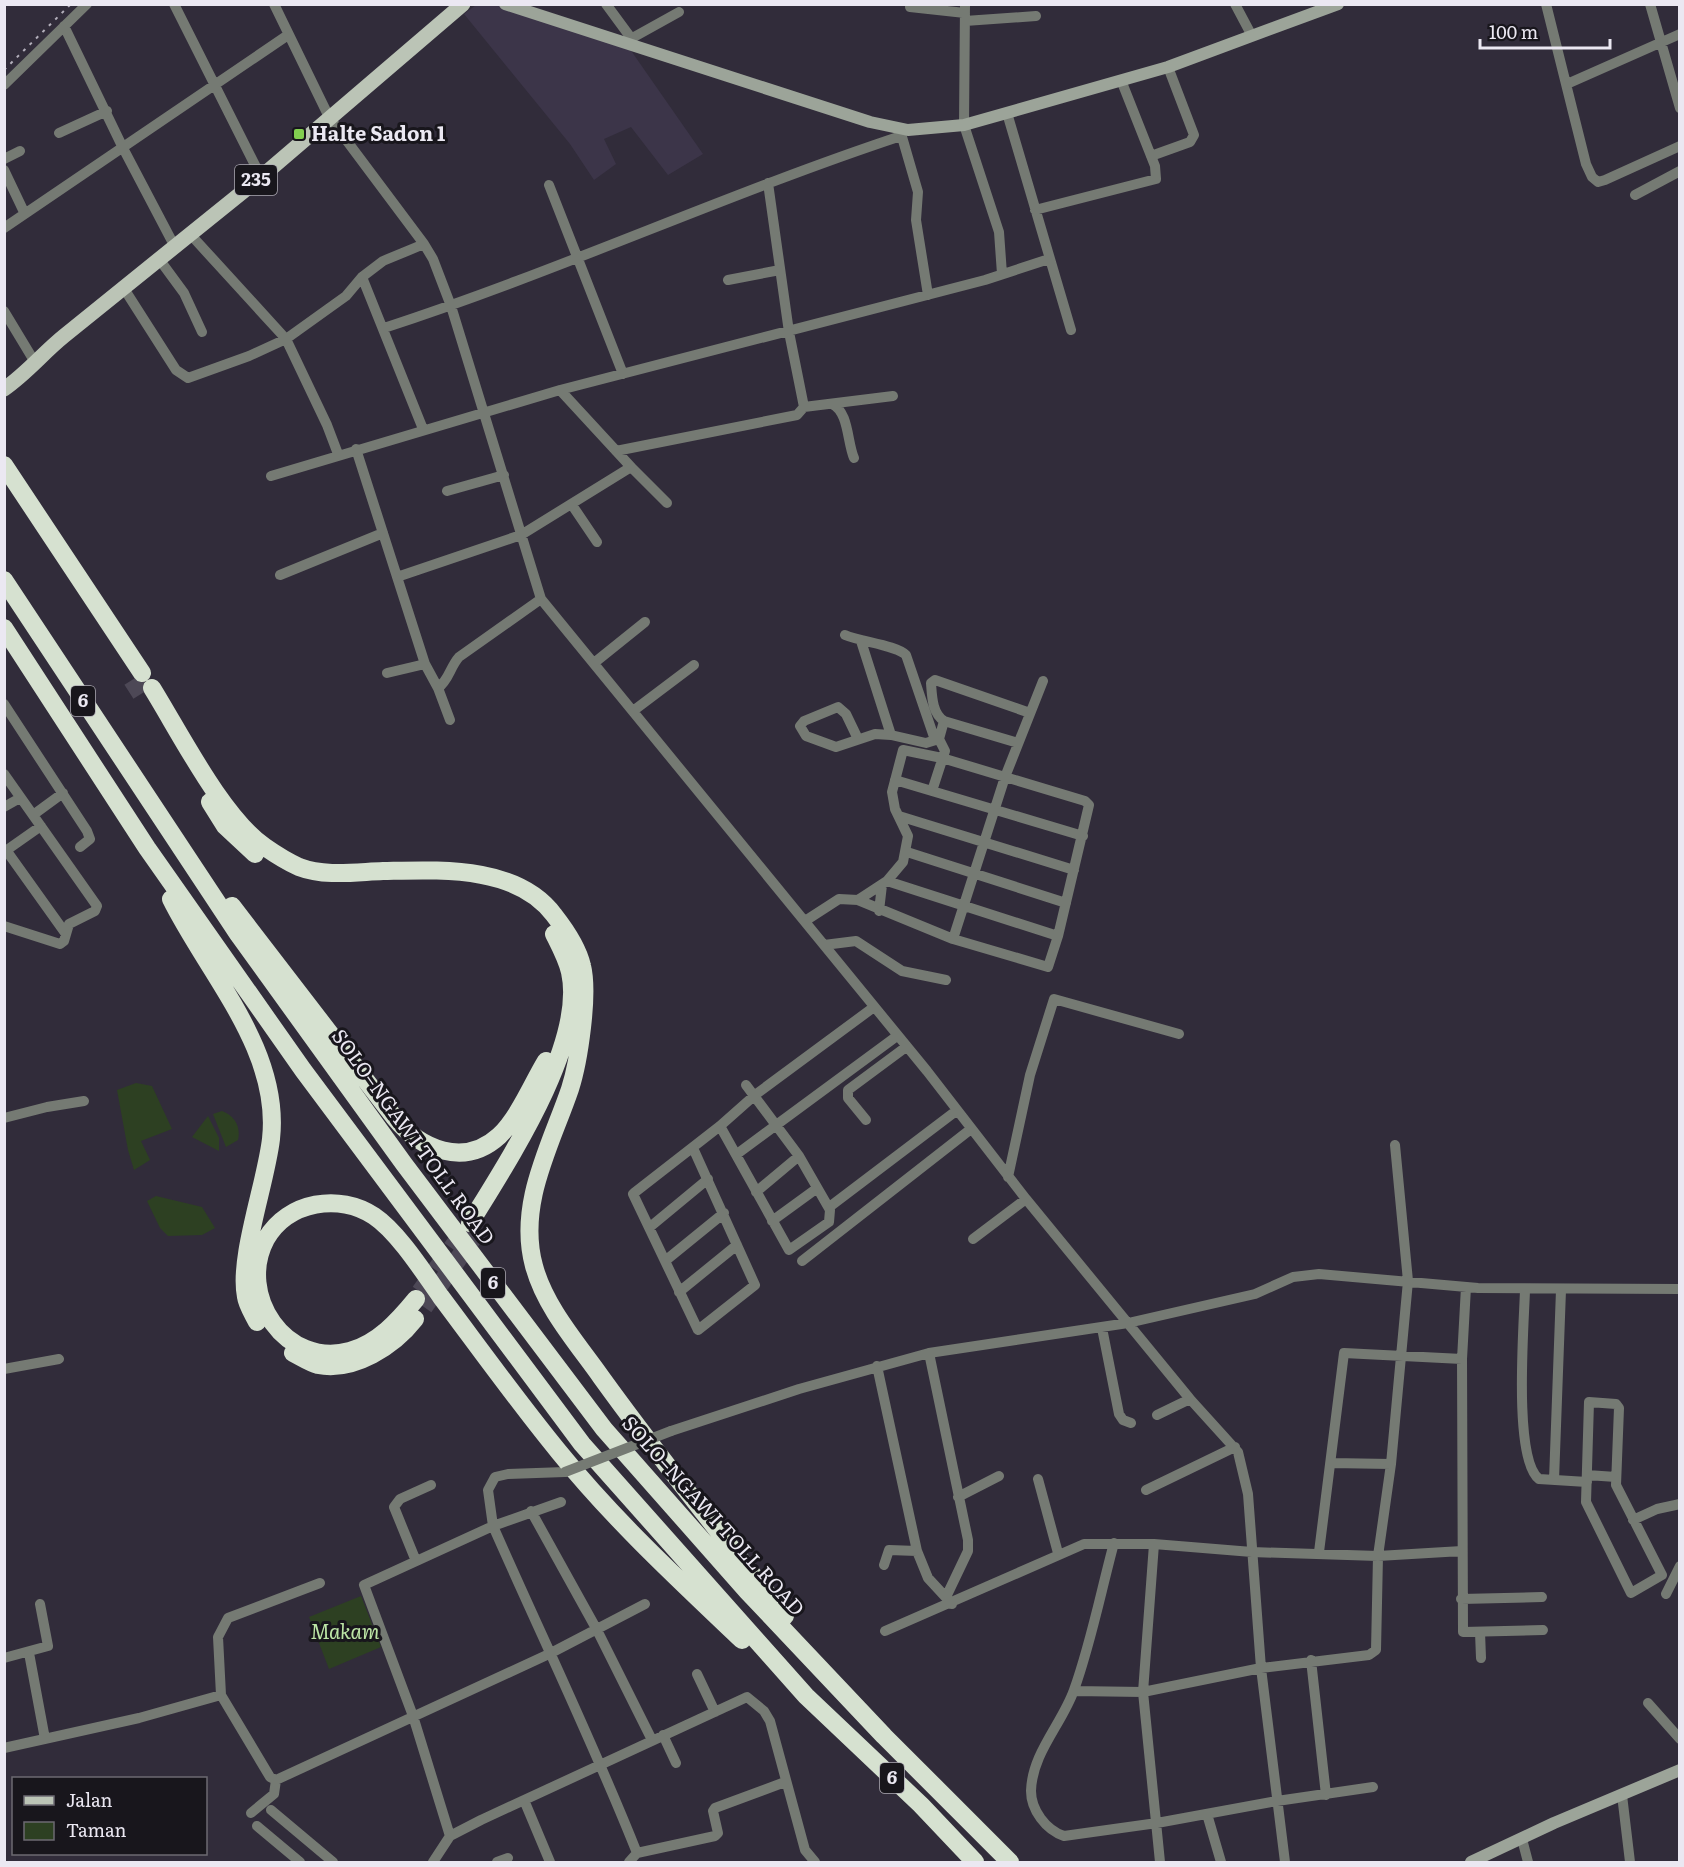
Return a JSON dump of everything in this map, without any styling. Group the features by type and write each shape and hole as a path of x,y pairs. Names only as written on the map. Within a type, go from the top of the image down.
{"highway":[{"path":"4,465 142,684 225,826 254,853 286,873 316,882 350,885 449,880 477,885 520,899 543,918 561,948 570,974 570,1016 557,1061 474,1227 517,1168 578,1046"},
{"path":"4,483 222,802 262,846 300,867 334,873 453,871 498,879 517,885 539,899 552,912 569,937 582,965 585,1002 571,1086 535,1188 530,1219 534,1266 540,1282 560,1320 661,1461 862,1713"},
{"name":"SOLO–NGAWI TOLL ROAD","path":"4,580 162,821 326,1058 604,1429 747,1591 862,1713 1010,1863"},
{"name":"6","path":"4,628 147,848 329,1105 582,1444 806,1696 921,1805 975,1863"},
{"path":"162,821 270,953 394,1117 419,1142 440,1151 456,1153 477,1150 499,1136 512,1119 565,1029"},
{"path":"147,848 178,913 253,1043 270,1096 271,1138 246,1262 246,1297 262,1329 282,1348 318,1365 344,1366 374,1354 398,1338 420,1303 369,1343 348,1352 319,1352 289,1340 263,1308 256,1287 258,1259 267,1238 280,1222 307,1206 337,1202 374,1216 409,1252 567,1462 646,1549 772,1668 806,1696"}],"main road":[{"name":"235","path":"10,380 261,177 463,4"}],"street":[{"path":"4,86 87,4"},
{"path":"174,4 261,177"},
{"path":"274,4 329,117 433,259 451,306 542,598 805,921 1008,1177 1190,1399 1235,1447 1245,1473 1261,1668 1285,1863"},
{"path":"505,4 628,40 900,133"},
{"path":"606,4 628,40"},
{"path":"1235,4 1252,36"},
{"path":"384,328 579,259 900,133 964,125 1121,80 1168,66 1338,4"},
{"path":"1546,4 1586,164 1592,177 1598,182 1680,146"},
{"path":"1650,4 1680,108"},
{"path":"910,7 1036,16"},
{"path":"628,40 679,12"},
{"path":"965,12 964,125 999,232 1002,274"},
{"path":"64,26 123,148 175,246"},
{"path":"1566,84 1680,34"},
{"path":"4,228 24,212 215,87 288,35"},
{"path":"1151,156 1190,142 1194,135 1168,66"},
{"path":"1035,210 1156,179 1158,176 1121,80"},
{"path":"59,133 107,111"},
{"path":"1007,113 1071,330"},
{"path":"900,133 918,192 916,220 928,295"},
{"path":"4,159 20,151"},
{"path":"4,170 24,212"},
{"path":"1635,195 1680,171"},
{"path":"768,183 789,332 804,407"},
{"path":"549,185 622,374"},
{"path":"191,234 286,339 322,414 338,454"},
{"path":"123,287 176,370 186,378 249,356 286,339 346,296 362,277 383,261 424,244"},
{"path":"159,259 184,293 202,332"},
{"path":"271,476 338,454 560,390 928,295 1049,259"},
{"path":"728,280 780,270"},
{"path":"362,277 423,429"},
{"path":"4,311 37,357"},
{"path":"560,390 667,503"},
{"path":"616,451 797,415 804,407 893,396"},
{"path":"832,404 843,414 854,458"},
{"path":"356,449 425,664 438,688 450,720"},
{"path":"397,577 521,535 631,467"},
{"path":"447,491 504,475"},
{"path":"572,505 597,542"},
{"path":"280,575 383,533"},
{"path":"438,688 446,682 453,664 459,657 542,598"},
{"path":"594,663 645,622"},
{"path":"845,635 899,650 906,655 937,739 944,746 932,791"},
{"path":"861,641 891,735"},
{"path":"387,673 425,664"},
{"path":"633,711 694,665"},
{"path":"1018,743 944,721 938,716 932,698 931,683 935,680 1030,713"},
{"path":"953,939 1005,777 1043,681"},
{"path":"4,704 89,836 90,839 80,847"},
{"path":"858,739 846,714 838,707 812,717 800,726 806,736 836,747 875,734 926,743 937,739 944,721"},
{"path":"805,921 838,900 858,900 879,911 953,939 1048,968 1090,809 1088,802 942,758 903,750 893,798 908,836 907,852 899,869 885,883 858,900"},
{"path":"4,774 97,906 95,911 74,919 69,924 63,943 56,943 19,929 4,926"},
{"path":"895,780 1083,836"},
{"path":"33,815 63,794"},
{"path":"4,807 20,798"},
{"path":"899,816 1074,870"},
{"path":"41,826 5,851 66,934"},
{"path":"907,852 975,876 1066,903"},
{"path":"885,883 1058,936"},
{"path":"879,911 885,883"},
{"path":"824,945 856,941 902,971 946,980"},
{"path":"1008,1177 1030,1075 1054,999 1179,1034"},
{"path":"693,1148 724,1213 754,1287 698,1330 633,1194 693,1148 755,1095 874,1007"},
{"path":"737,1154 897,1036"},
{"path":"866,1120 848,1098 848,1090 906,1047"},
{"path":"720,1126 789,1250 802,1243 831,1218 830,1210 799,1156 746,1085"},
{"path":"4,1118 84,1101"},
{"path":"832,1205 956,1111"},
{"path":"802,1261 971,1130"},
{"path":"1074,1691 1143,1692 1261,1668 1311,1660 1369,1655 1376,1650 1378,1556 1403,1354 1408,1281 1395,1145"},
{"path":"756,1192 799,1156"},
{"path":"650,1227 708,1179"},
{"path":"772,1221 816,1189"},
{"path":"973,1239 1026,1199"},
{"path":"665,1260 724,1213"},
{"path":"679,1292 737,1245"},
{"path":"637,1853 601,1764 549,1654 493,1526 488,1490 495,1477 508,1474 565,1472 671,1431 877,1366 929,1353 1128,1323 1255,1294 1293,1277 1319,1274 1524,1290 1680,1290"},
{"path":"1466,1287 1462,1359 1461,1599 1463,1632 1543,1630"},
{"path":"1524,1290 1524,1439 1536,1476 1554,1480 1616,1477"},
{"path":"1554,1480 1561,1290"},
{"path":"1102,1328 1119,1414 1123,1420 1131,1423"},
{"path":"929,1353 968,1540 968,1551 950,1599"},
{"path":"1319,1552 1344,1353 1403,1354 1462,1359"},
{"path":"4,1369 59,1359"},
{"path":"877,1366 917,1551 928,1578 950,1599"},
{"path":"1157,1415 1190,1399"},
{"path":"1589,1402 1616,1404 1619,1408 1616,1477 1619,1492 1662,1575 1631,1593 1586,1502 1589,1402"},
{"path":"1146,1490 1235,1447"},
{"path":"1331,1463 1391,1464"},
{"path":"958,1497 999,1476"},
{"path":"1038,1479 1058,1553"},
{"path":"416,1561 394,1507 400,1499 431,1485"},
{"path":"450,1836 412,1716 364,1585 493,1526 561,1502"},
{"path":"1633,1520 1650,1512 1680,1504"},
{"path":"531,1511 597,1630 652,1740"},
{"path":"1114,1543 1074,1691 1034,1772 1031,1789 1035,1812 1057,1833 1064,1836 1157,1823 1277,1801 1373,1787"},
{"path":"885,1631 950,1599 1083,1544 1154,1544 1252,1552 1319,1552 1378,1556 1462,1551"},
{"path":"1154,1544 1143,1692 1160,1863"},
{"path":"884,1565 889,1550 917,1551"},
{"path":"1666,1594 1680,1566"},
{"path":"276,1780 270,1777 222,1695 218,1637 228,1618 320,1583"},
{"path":"1461,1599 1542,1597"},
{"path":"4,1658 45,1649 49,1644 40,1604"},
{"path":"276,1780 549,1654 645,1605"},
{"path":"1480,1632 1481,1658"},
{"path":"29,1653 45,1739"},
{"path":"1311,1660 1326,1795"},
{"path":"697,1674 716,1712"},
{"path":"4,1748 140,1719 222,1695"},
{"path":"433,1863 450,1836 747,1697 764,1712 772,1729 805,1850 815,1863"},
{"path":"1648,1703 1680,1739"},
{"path":"663,1735 676,1762"},
{"path":"1473,1862 1680,1770"},
{"path":"251,1814 274,1794 276,1780"},
{"path":"628,1863 637,1853 715,1836 717,1833 713,1811 715,1808 785,1782"},
{"path":"1622,1795 1630,1863"},
{"path":"524,1800 550,1863"},
{"path":"271,1810 333,1863"},
{"path":"1208,1814 1221,1863"},
{"path":"256,1826 300,1863"},
{"path":"1522,1839 1528,1863"},
{"path":"497,1863 508,1858"}],"shaded area":[{"path":"476,5 507,5 625,42 703,154 668,175 631,127 604,139 616,164 594,180 570,144 464,14"}],"green space":[{"path":"136,1083 152,1086 172,1129 141,1141 150,1160 134,1170 117,1090"},
{"path":"222,1111 234,1119 239,1131 238,1140 226,1147 213,1114"},
{"path":"208,1116 219,1138 219,1151 192,1137"},
{"path":"156,1196 202,1207 215,1228 202,1235 168,1236 160,1228 147,1201"},
{"name":"Makam","path":"361,1596 381,1647 329,1669 309,1617"}],"tunnel":[{"path":"132,680 141,694"},
{"path":"420,1292 467,1227"},
{"path":"424,1307 478,1231"}],"railway":[{"path":"4,70 71,4"}],"place":[{"name":"Halte Sadon 1","path":"299,134"}]}
